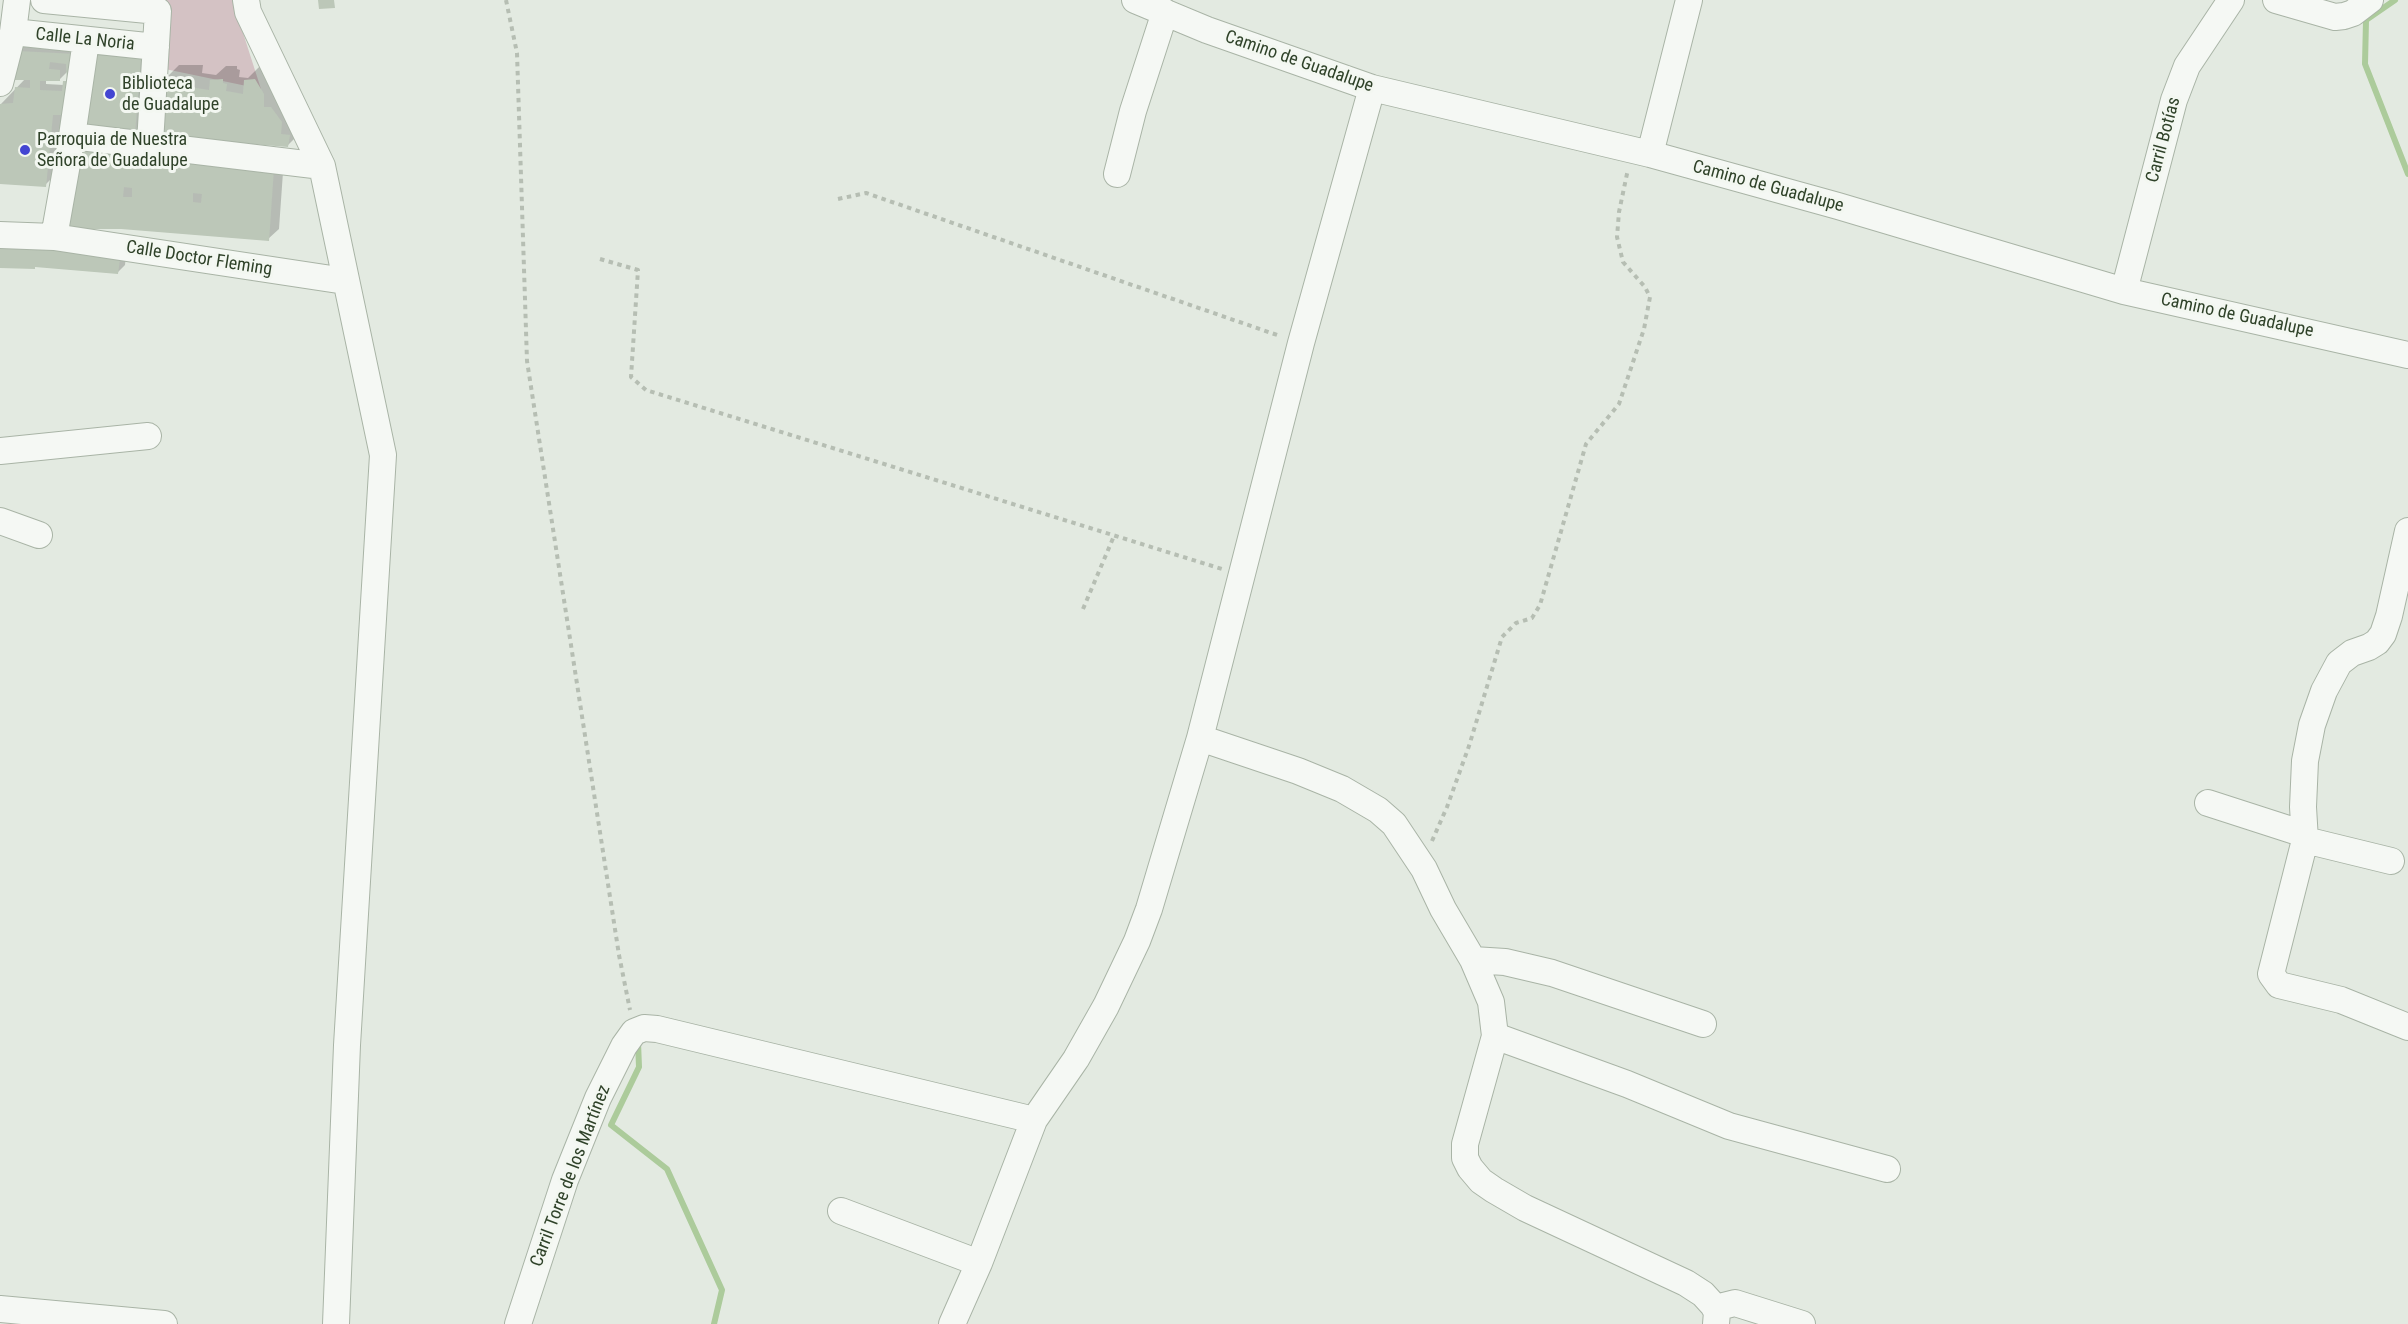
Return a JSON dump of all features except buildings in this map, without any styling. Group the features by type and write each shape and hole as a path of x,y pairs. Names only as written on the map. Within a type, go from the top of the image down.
{"street":[{"path":"0,83 13,32 17,0"},
{"path":"44,0 158,11 150,143"},
{"path":"246,0 248,12 322,166 383,455 346,1045 336,1324"},
{"name":"Camino de Guadalupe","path":"1135,0 1207,30 1372,88 1640,153 1838,206 2124,291 2408,355"},
{"path":"1640,153 1689,0"},
{"path":"2276,0 2335,17 2353,13 2370,0"},
{"name":"Carril Botías","path":"2124,291 2174,100 2187,66 2224,1"},
{"path":"1117,174 1133,111 1165,12"},
{"name":"Calle La Noria","path":"13,32 156,47"},
{"path":"54,237 86,41"},
{"path":"952,1324 979,1263 1034,1120 1081,1050 1106,1006 1137,941 1200,738 1301,343 1372,88"},
{"path":"72,136 150,143 322,166"},
{"name":"Calle Doctor Fleming","path":"0,235 54,237 345,281"},
{"path":"0,451 148,436"},
{"path":"0,521 39,535"},
{"path":"2408,531 2383,634 2377,642 2352,653 2339,663 2324,691 2312,725 2305,761 2303,807 2305,837 2272,966 2272,978 2279,985 2341,1000 2408,1027"},
{"path":"1200,738 1298,771 1351,794 1378,810 1394,824 1421,864 1443,909 1473,960 1491,1002 1495,1036 1465,1144 1465,1158 1470,1168 1481,1180 1526,1208 1686,1283 1703,1294 1715,1316 1735,1303 1802,1324"},
{"path":"2208,803 2305,837 2391,861"},
{"path":"1473,960 1504,962 1552,973 1703,1024"},
{"path":"634,1032 644,1028 657,1029 1034,1120"},
{"name":"Carril Torre de los Martínez","path":"519,1324 569,1171 598,1098 624,1046 634,1032"},
{"path":"1495,1036 1627,1084 1729,1126 1887,1169"},
{"path":"841,1210 979,1263"},
{"path":"0,1309 164,1324"}],"path":[{"path":"506,0 517,53 527,361 619,955 634,1032"},
{"path":"1421,864 1447,807 1469,746 1502,637 1516,623 1532,618 1540,605 1581,458 1591,435 1611,416 1619,404 1644,329 1650,297 1645,287 1623,262 1617,237 1619,212 1640,153"},
{"path":"838,199 866,193 1301,343"},
{"path":"600,259 638,270 632,377 646,390 1243,576"},
{"path":"1083,609 1114,536"}],"shaded area":[{"path":"163,0 235,0 236,11 261,89 165,69"}],"waterway":[{"path":"2395,0 2366,20 2365,64 2408,174"},
{"path":"638,1042 639,1067 611,1125 667,1169 722,1290 714,1324"}],"place":[{"name":"Biblioteca de Guadalupe","path":"110,94"},
{"name":"Parroquia de Nuestra Señora de Guadalupe","path":"25,150"}]}
